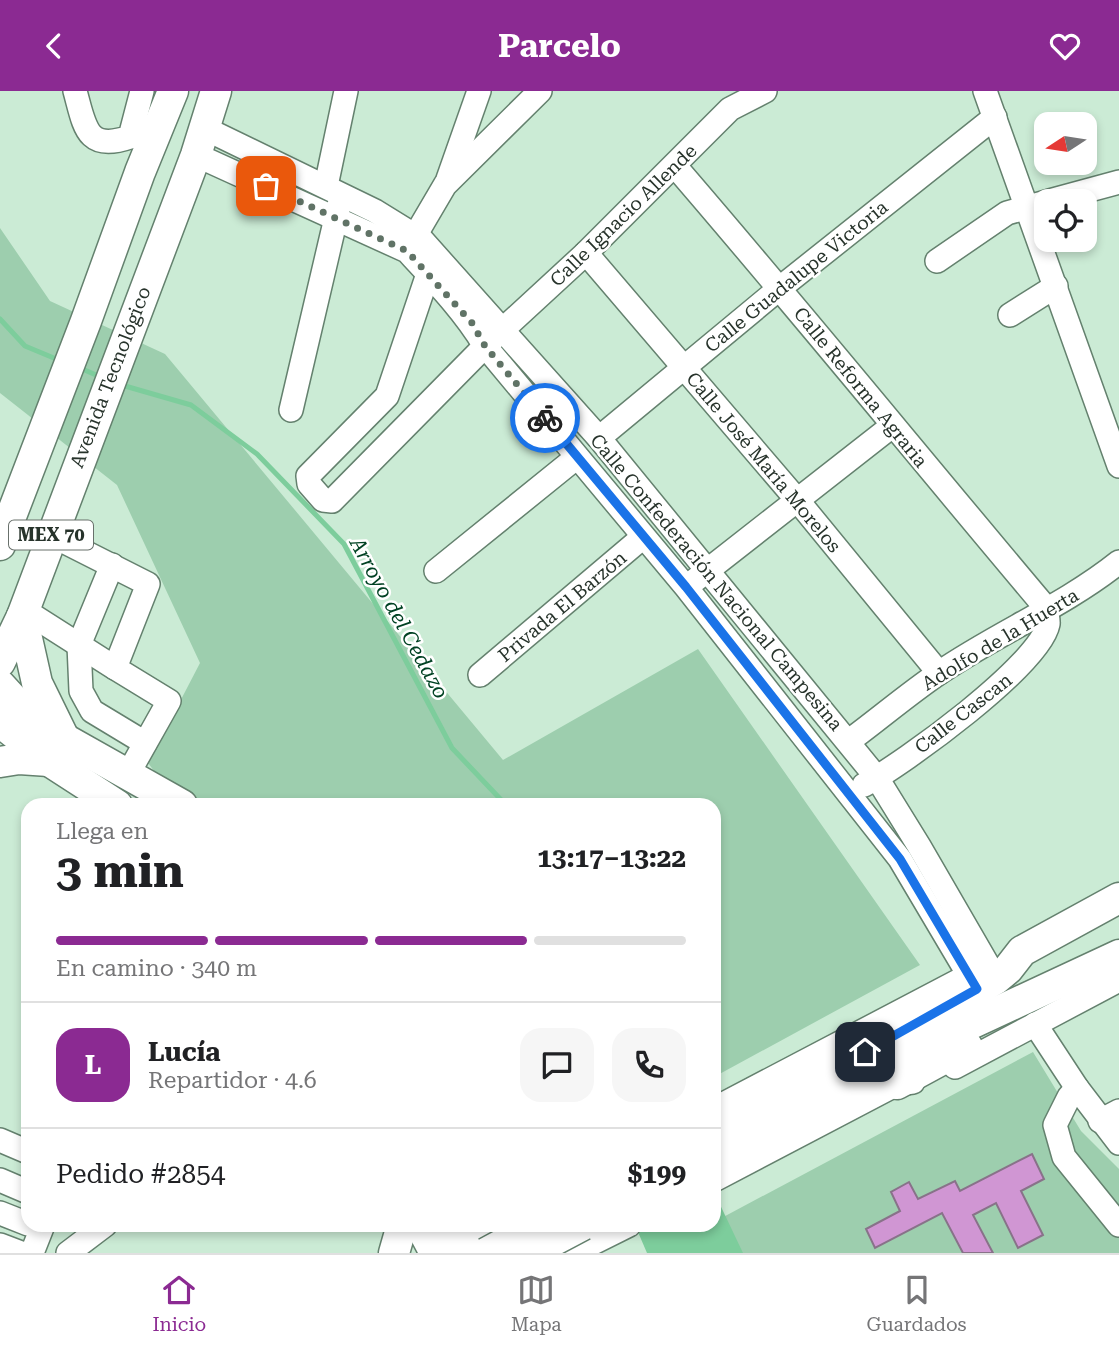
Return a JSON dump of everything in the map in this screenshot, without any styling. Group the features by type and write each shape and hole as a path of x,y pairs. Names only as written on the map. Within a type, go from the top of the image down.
{"main road":[{"name":"MEX 70","path":"2,538 173,91"},
{"name":"Avenida Tecnológico","path":"0,662 23,613 200,141 216,91"},
{"path":"130,137 140,172"},
{"path":"23,613 37,683 56,749"},
{"path":"0,685 56,749 109,798"},
{"path":"0,722 56,749 128,774 170,798"},
{"path":"0,762 56,749"},
{"path":"721,1167 913,1039 982,977 1008,969 1022,951 1119,898"},
{"path":"721,1129 913,1039 1119,957"},
{"path":"897,1084 1078,985 1119,957"},
{"path":"394,1253 400,1232"},
{"path":"432,1232 457,1247 512,1232"},
{"path":"530,1253 578,1243"}],"street":[{"path":"75,91 91,136 102,143 130,137 142,91"},
{"path":"292,410 336,218 334,190 346,91"},
{"path":"412,244 445,185 479,91"},
{"name":"Calle Ignacio Allende","path":"428,274 387,396 308,476 309,484 327,502 332,501 485,346 675,166 723,100 765,91"},
{"path":"985,91 995,117 1034,190"},
{"path":"445,185 536,92"},
{"name":"Calle Guadalupe Victoria","path":"599,439 780,288 995,117"},
{"name":"Calle Confederación Nacional Campesina","path":"200,141 334,190 412,244 504,330 599,439 877,778 919,846 982,977"},
{"name":"Calle Confederación Nacional Campesina","path":"200,141 336,218 412,244 428,274 472,323 485,346 686,587 900,859 982,977"},
{"name":"Calle Reforma Agraria","path":"675,166 1046,608"},
{"path":"1093,189 1119,182"},
{"path":"937,261 1007,213 1034,205"},
{"path":"1050,252 1056,285 1119,466"},
{"name":"Calle José María Morelos","path":"586,253 798,501 939,673"},
{"path":"1010,315 1056,285"},
{"path":"686,587 891,426"},
{"path":"436,571 577,457"},
{"path":"51,535 148,584 115,668"},
{"name":"Privada El Barzón","path":"480,675 643,537"},
{"name":"Adolfo de la Huerta","path":"849,741 939,673 1046,608 1071,596 1119,562"},
{"path":"112,565 79,645 81,691 92,711 145,743"},
{"name":"Calle Cascan","path":"848,794 922,747 1015,672 1036,647 1048,624 1046,608"},
{"path":"23,613 169,701 128,774"},
{"path":"721,1106 982,977"},
{"path":"721,1168 897,1084 924,1080 948,1071 1119,980"},
{"path":"1035,1024 1077,1089 1110,1116 1119,1143"},
{"path":"1077,1089 1055,1125 1065,1157 1119,1225"},
{"path":"0,1140 21,1148"},
{"path":"0,1180 21,1189"},
{"path":"0,1213 21,1221"},
{"path":"32,1253 35,1232"},
{"path":"68,1253 96,1232"},
{"path":"457,1247 484,1232"},
{"path":"539,1232 549,1247 564,1252 578,1243 610,1232"},
{"path":"0,1245 21,1253"}],"shaded area":[{"path":"0,228 50,301 165,354 503,760 698,649 920,965 721,1073 721,798 175,798 148,763 200,663 117,485 0,393"},
{"path":"1033,1052 1081,1131 1119,1169 1119,1253 656,1253 700,1232 721,1232 721,1218"},
{"path":"721,1207 743,1253 647,1253 638,1232 721,1232"}],"building":[{"path":"1032,1154 1044,1179 1021,1191 1043,1235 1018,1248 996,1203 973,1215 993,1253 963,1253 942,1213 875,1248 866,1229 900,1211 891,1192 909,1182 918,1199 955,1181 960,1191"}],"waterway":[{"name":"Arroyo del Cedazo","path":"0,319 25,346 61,361"},
{"name":"Arroyo del Cedazo","path":"80,368 103,378"},
{"name":"Arroyo del Cedazo","path":"118,384 191,405 257,454 344,544 452,748 499,798"}],"way so far":[{"path":"266,186 407,251 472,323 485,346 545,418"}],"route":[{"path":"545,418 686,587 900,859 977,989 909,1030 865,1052"}]}
